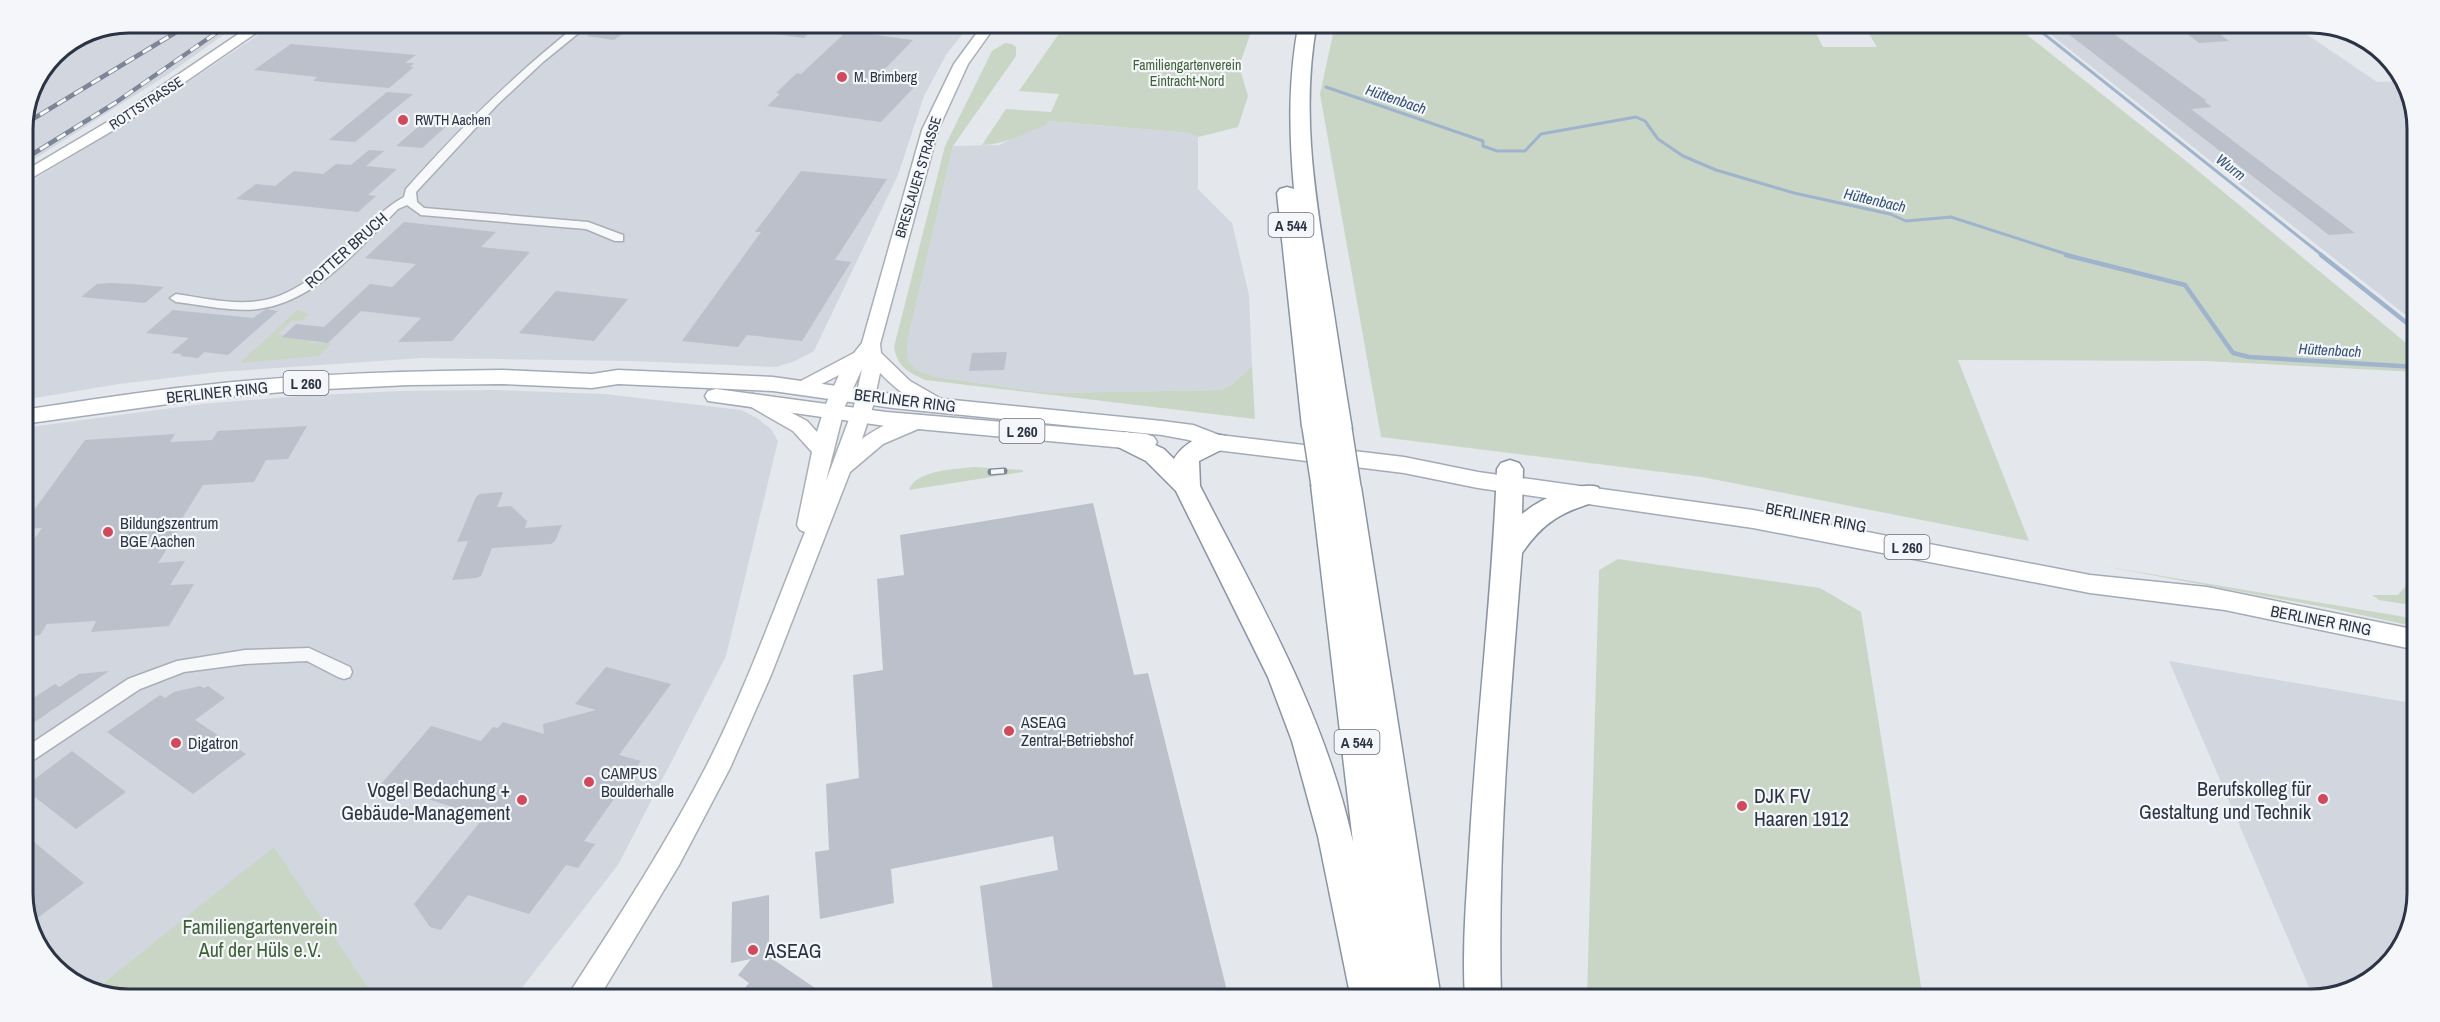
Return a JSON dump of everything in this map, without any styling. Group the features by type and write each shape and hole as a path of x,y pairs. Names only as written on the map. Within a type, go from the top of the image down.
{"highway":[{"name":"A 544","path":"1291,33 1280,108 1293,247 1327,428 1421,989"},
{"name":"A 544","path":"1305,33 1300,54 1297,109 1327,428"},
{"path":"1126,441 1155,455 1187,486"},
{"path":"1216,442 1189,455 1183,466 1187,486 1283,677 1308,741 1335,836 1366,989"},
{"path":"1483,989 1482,944 1491,743 1508,551 1510,477"},
{"name":"A 544","path":"1336,486 1389,989"},
{"path":"1508,551 1527,524 1540,512 1558,503 1589,494"}],"main road":[{"name":"BERLINER RING","path":"33,416 192,393 305,383 478,377 592,381 618,377 804,387 838,402"},
{"name":"BERLINER RING","path":"592,381 609,387 753,400 838,402 863,406 918,421 1186,446 1216,442"},
{"name":"BERLINER RING","path":"863,406 936,404 1162,428 1193,433 1216,442 1404,465 1478,480 1510,477 1779,509 2084,569 2224,601 2407,638"},
{"name":"BERLINER RING","path":"1510,477 1589,494 1775,523 2090,584 2224,601"}],"street":[{"name":"ROTTSTRASSE","path":"33,172 119,121 250,33"},
{"name":"ROTTER BRUCH","path":"176,298 258,305 278,301 298,293 394,207 409,199 410,191 488,106 520,75 574,33"},
{"name":"BRESLAUER STRASSE","path":"800,571 863,406 868,353 930,130 951,81 984,33"},
{"path":"409,199 412,205 421,210 588,226 619,238"},
{"path":"804,387 868,353 903,385 936,404"},
{"name":"BRESLAUER STRASSE","path":"800,571 823,451 838,402 868,353"},
{"path":"753,400 800,426 823,451"},
{"path":"841,468 878,436 893,428 918,421"},
{"path":"588,989 677,844 718,768 765,663 800,571"},
{"path":"33,751 134,684 183,666 245,657 309,654 344,672"}],"shaded area":[{"path":"226,33 167,75 33,160 33,122 40,92 49,75 75,49 92,40 110,35"},
{"path":"261,33 963,33 946,55 924,96 898,175 814,351 795,361 776,367 633,361 422,358 218,372 119,384 33,398 33,180 127,123"},
{"path":"2049,33 2305,33 2377,82 2394,81 2402,98 2407,122 2407,316"},
{"path":"1047,121 1190,133 1198,137 1198,189 1232,223 1249,295 1252,366 1233,384 1221,390 1048,393 936,377 917,370 908,360 907,343 953,146 999,145"},
{"path":"496,390 605,394 741,410 757,418 771,429 778,441 726,656 618,865 521,989 369,989 274,848 101,985 92,982 70,969 49,947 38,924 33,900 33,427 202,404 399,391"},
{"name":"Berufskolleg für Gestaltung und Technik","path":"2169,661 2407,702 2407,893 2400,930 2383,956 2365,973 2336,986 2310,989"}],"green space":[{"name":"Familiengartenverein Eintracht-Nord","path":"1058,33 1251,33 1239,66 1248,96 1238,127 1198,137 1190,133 1048,121 1046,125 1014,138 982,145 1006,109 1051,112 1059,94 1019,91"},
{"path":"1816,33 1823,47 1877,47 1869,34 2025,33 2186,161 2407,344 2407,371 2205,361 1958,360 2029,541 1702,477 1381,437 1320,94 1333,34"},
{"path":"1005,43 1016,47 1016,56 953,146 907,343 908,360 917,370 936,377 1048,393 1221,390 1233,384 1252,366 1255,419 925,380 908,371 898,360 894,347 945,146 992,51"},
{"path":"297,310 309,314 301,321 293,320 278,334 284,335 283,337 311,341 309,343 332,343 319,356 240,363"},
{"path":"974,467 1023,470 1023,472 909,490 913,483 928,474"},
{"name":"DJK FV Haaren 1912","path":"1618,559 1820,588 1861,612 1921,989 1587,989 1599,570"},
{"path":"2103,566 2407,617 2407,625"},
{"path":"2407,585 2407,604 2379,600 2372,595 2398,595"},
{"name":"Familiengartenverein Auf der Hüls e.V.","path":"274,847 369,989 129,989 101,985"}],"building":[{"path":"591,33 624,33 614,40 587,36"},
{"path":"768,33 809,33 804,38"},
{"name":"M. Brimberg","path":"845,33 862,33 913,40 882,72 918,77 915,80 920,81 881,122 767,106 780,94 776,93 797,73 801,74"},
{"path":"2067,33 2113,33 2207,101 2204,101 2212,107 2191,109 2355,233 2329,235"},
{"path":"2186,33 2218,33 2229,41 2199,43"},
{"path":"291,44 416,55 405,63 414,63 410,67 414,67 389,88 313,81 317,77 254,70"},
{"path":"387,92 413,94 355,142 329,140"},
{"path":"425,121 450,123 422,148 396,146"},
{"path":"369,150 384,151 366,166 397,169 368,195 376,196 358,212 236,199 256,184 275,186 294,171 323,174 336,164 351,165"},
{"path":"801,171 887,179 835,260 851,262 802,341 747,335 738,347 682,341 761,232 755,232"},
{"path":"404,222 496,232 481,247 530,252 452,341 398,342 421,318 361,311 328,343 282,337 296,324 324,327 370,284 392,287 416,264 365,258"},
{"path":"97,284 164,287 145,303 81,297"},
{"path":"556,291 628,299 594,341 519,333"},
{"path":"266,309 278,311 228,355 204,352 198,358 180,356 182,354 171,353 189,338 146,333 173,310 253,318"},
{"path":"1007,352 1004,370 969,371 972,353"},
{"name":"Bildungszentrum BGE Aachen","path":"307,426 288,459 266,460 254,482 203,485 181,520 185,520 158,563 185,561 170,585 194,584 169,626 91,632 96,621 47,624 40,635 33,636 33,541 42,528 33,529 33,512 85,440 175,434 170,442 212,440 218,431"},
{"path":"503,492 497,507 511,506 527,521 525,528 562,525 555,541 551,544 492,548 481,576 452,580 468,541 457,542 476,497 480,494"},
{"name":"ASEAG Zentral-Betriebshof","path":"1093,503 1134,675 1148,673 1227,989 993,989 980,886 1058,870 1053,836 891,869 894,903 820,919 815,852 829,850 826,784 859,778 853,675 883,670 877,579 904,575 900,535"},
{"name":"Vogel Bedachung + Gebäude-Management","path":"606,667 671,684 619,755 641,761 584,841 595,844 578,868 566,865 529,914 468,895 441,930 430,927 414,904 484,817 381,784 431,726 481,741 493,727 498,728 503,722 544,734 543,724 596,710 575,704"},
{"path":"109,671 33,723 33,698 55,684 59,687 79,674"},
{"name":"Digatron","path":"200,686 204,688 208,686 225,698 195,720 246,754 193,794 107,732 160,695 165,698 174,692"},
{"path":"72,751 126,792 76,829 33,796 33,780"},
{"path":"33,841 84,883 37,919 33,900"},
{"name":"ASEAG","path":"769,895 769,944 775,943 774,960 816,989 744,989 749,983 738,975 751,959 731,963 732,902"}],"waterway":[{"name":"Wurm","path":"2043,33 2323,256"},
{"name":"Hüttenbach","path":"1326,87 1483,141 1483,146 1497,151 1525,151 1541,134 1636,117 1645,121 1658,139 1683,156 1716,170 1794,193 1890,214 1906,221 1951,217 2072,256"},
{"name":"Hüttenbach","path":"2066,255 2185,285 2233,353 2249,357 2407,366"},
{"name":"Wurm","path":"2321,255 2407,323"}],"railway":[{"path":"34,119 175,33"},
{"path":"33,154 115,103 216,33"},
{"path":"991,472 1004,471"}],"place":[{"name":"M. Brimberg","path":"842,77"},
{"name":"RWTH Aachen","path":"403,120"},
{"name":"Bildungszentrum BGE Aachen","path":"108,532"},
{"name":"ASEAG Zentral-Betriebshof","path":"1009,731"},
{"name":"Digatron","path":"176,743"},
{"name":"CAMPUS Boulderhalle","path":"589,782"},
{"name":"Berufskolleg für Gestaltung und Technik","path":"2323,799"},
{"name":"Vogel Bedachung + Gebäude-Management","path":"522,800"},
{"name":"DJK FV Haaren 1912","path":"1742,806"},
{"name":"ASEAG","path":"753,950"}]}
